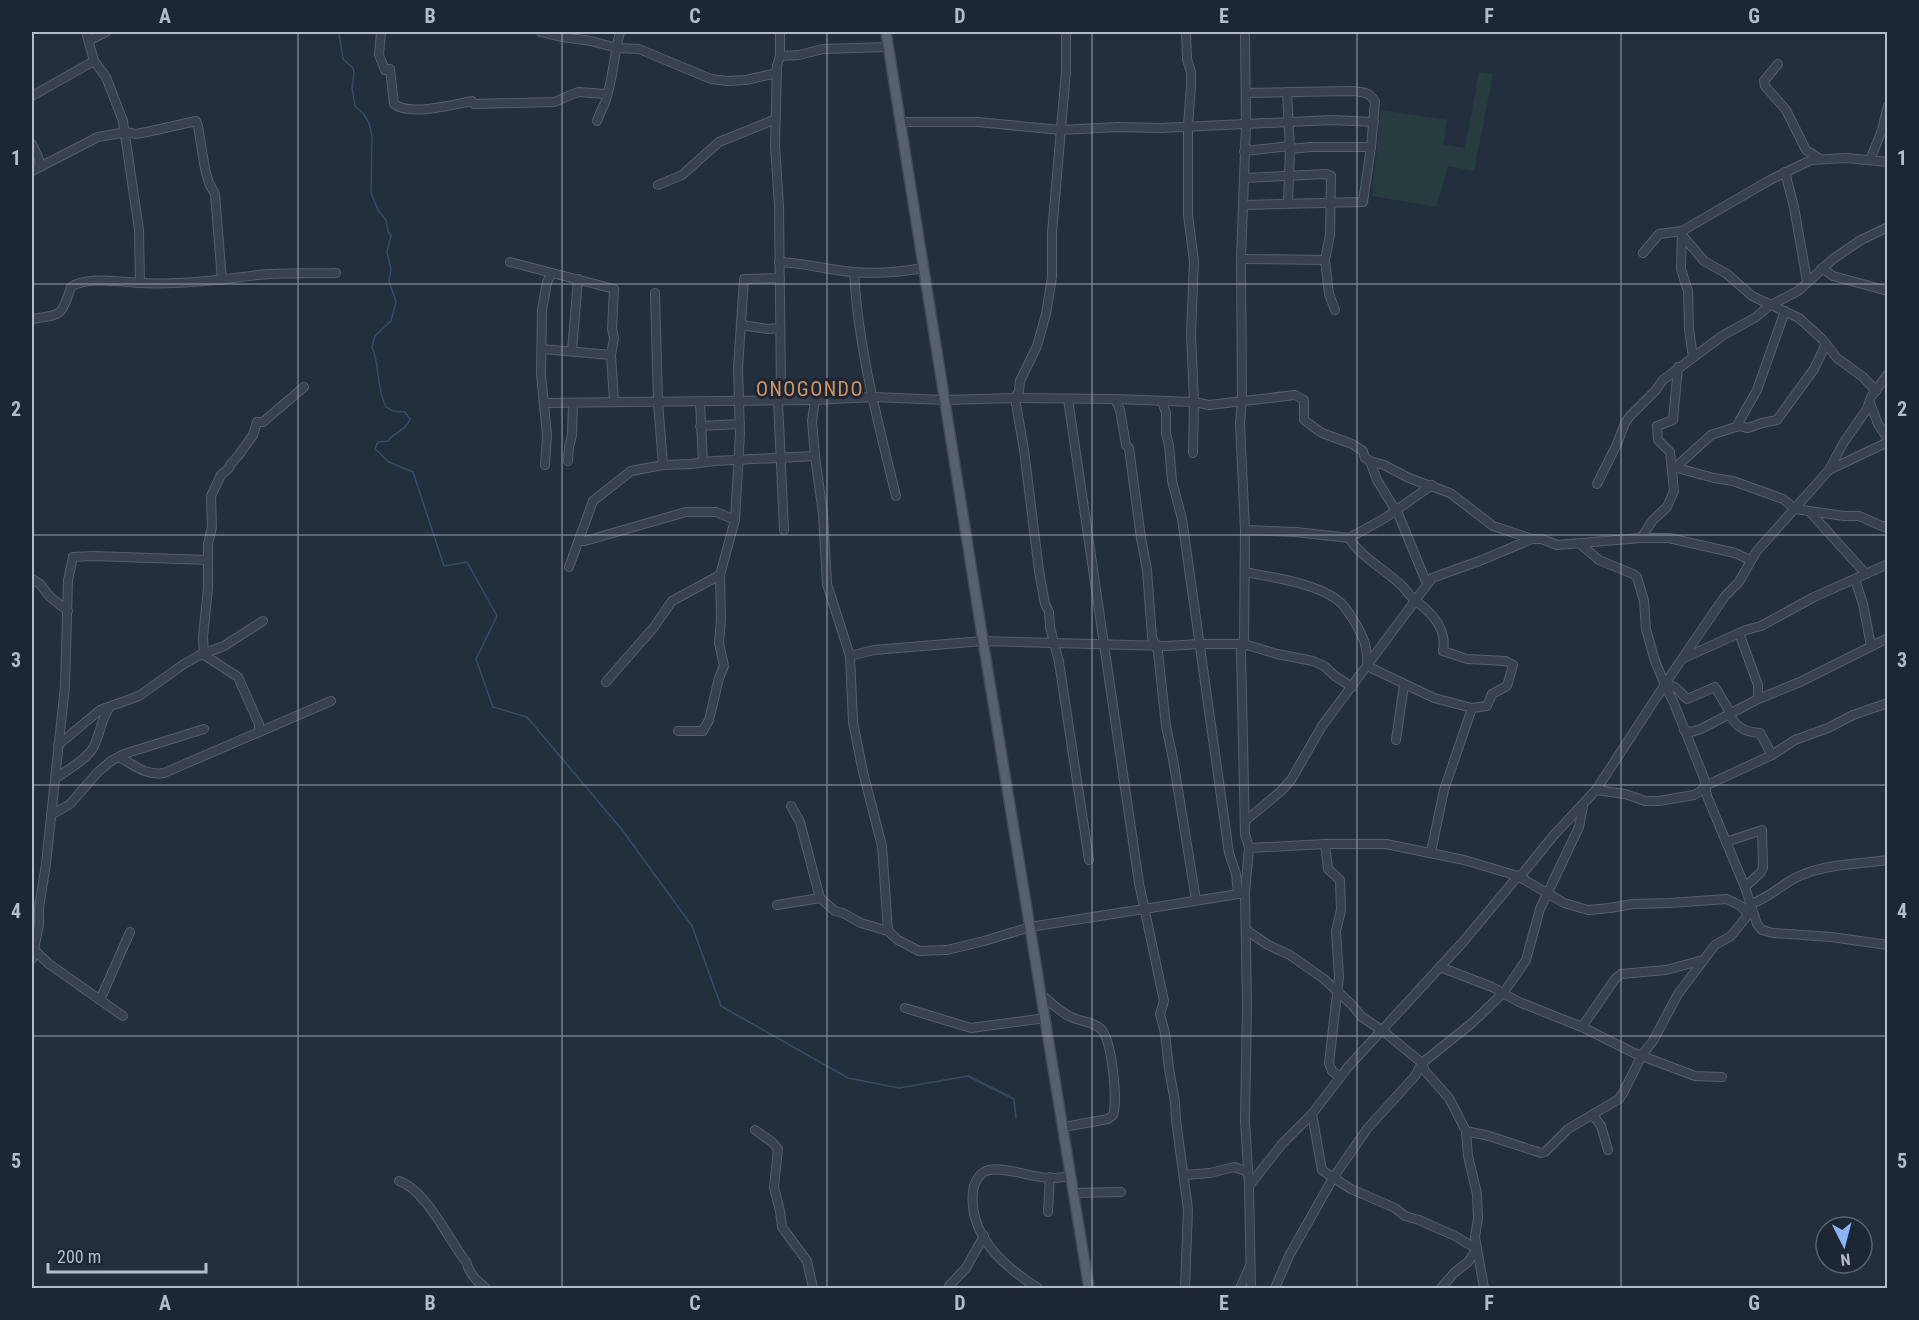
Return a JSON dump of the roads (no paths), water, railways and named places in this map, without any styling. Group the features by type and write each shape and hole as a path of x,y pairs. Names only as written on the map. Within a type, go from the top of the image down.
{"main road":[{"path":"886,32 982,641 1089,1288"}],"street":[{"path":"86,32 94,61 106,77 117,102 125,133 139,230 140,283"},
{"path":"90,40 106,32"},
{"path":"381,32 379,56 385,70 390,69 394,104 399,108 416,109 472,101 474,104 542,103 554,102 578,92 606,94"},
{"path":"541,32 591,40 617,48 639,49 711,79 746,80 777,73"},
{"path":"597,121 606,94 620,32"},
{"path":"780,32 776,118 781,392 778,400 784,530"},
{"path":"1066,32 1066,70 1052,232 1052,277 1046,314 1037,346 1020,381 1019,392 1015,398 1039,571 1059,662 1089,860"},
{"path":"1186,32 1186,59 1191,72 1188,126 1188,215 1194,261 1191,333 1194,402 1193,453"},
{"path":"1242,893 1249,848 1245,834 1242,651 1244,645 1245,530 1240,424 1242,400 1241,259 1246,124 1245,32"},
{"path":"780,56 799,55 823,49 887,47"},
{"path":"32,96 94,61"},
{"path":"1778,64 1764,81 1765,86 1786,110 1806,150 1820,159"},
{"path":"1287,92 1290,148 1288,203"},
{"path":"1244,205 1363,202 1375,102 1364,92 1246,93"},
{"path":"1870,160 1882,130 1887,106"},
{"path":"658,185 682,175 719,142 776,118"},
{"path":"900,122 978,122 1061,130 1332,120 1374,122"},
{"path":"32,171 67,155 89,141 125,133 135,134 162,130 196,121 207,176 215,194 222,280"},
{"path":"32,144 40,167"},
{"path":"1244,151 1311,147 1371,147"},
{"path":"1643,253 1659,234 1682,233 1785,172 1810,160 1846,158 1887,162"},
{"path":"1785,172 1794,207 1807,281"},
{"path":"1244,178 1326,174 1331,176 1330,235 1325,260 1329,294 1335,310"},
{"path":"1597,484 1630,416 1650,398 1663,380 1722,336 1756,317 1769,306 1798,291 1822,268 1861,240 1887,227"},
{"path":"1682,233 1706,262 1727,274 1752,296 1798,318 1826,344 1837,358 1863,377 1876,391"},
{"path":"1682,233 1681,269 1688,291 1689,329 1693,358"},
{"path":"1241,259 1325,260"},
{"path":"510,262 614,289 612,328 614,338 611,355 614,402"},
{"path":"779,262 854,272 923,268"},
{"path":"1822,268 1833,276 1887,291"},
{"path":"854,272 856,304 873,397 896,496"},
{"path":"32,319 56,315 62,311 72,286 75,284 99,281 140,283 222,280 260,275 336,273"},
{"path":"545,465 547,435 541,375 542,310 547,282 552,273"},
{"path":"678,731 703,731 709,720 724,666 719,643 720,575 735,519 744,279 780,278"},
{"path":"572,351 578,279"},
{"path":"654,293 663,465"},
{"path":"1736,427 1758,388 1785,310"},
{"path":"741,325 768,329 779,328"},
{"path":"1675,466 1710,436 1736,427 1748,428 1777,420 1814,369 1826,344"},
{"path":"542,349 611,355"},
{"path":"1641,537 1653,520 1668,507 1674,491 1675,466 1668,448 1658,440 1657,426 1673,420 1678,368"},
{"path":"1249,1186 1282,1144 1312,1114 1340,1077 1596,790 1725,596 1739,582 1750,560 1829,470 1887,374"},
{"path":"204,655 202,637 208,588 208,544 212,527 210,501 218,481 253,435 256,423 262,422 304,387"},
{"path":"544,403 815,400 873,397 945,400 1115,399 1194,402 1209,405 1287,396 1300,397 1305,404 1304,420 1322,433 1352,444 1363,451 1365,458 1370,461 1450,493 1493,526 1505,532 1532,539 1542,539 1557,545 1641,537 1669,538 1735,553 1750,560"},
{"path":"1068,399 1123,781 1145,910 1164,1001 1160,1014 1175,1102 1188,1218 1185,1288"},
{"path":"1115,399 1120,410 1126,445 1129,448 1147,570 1152,638 1155,644 1166,726 1196,900"},
{"path":"815,400 813,421 815,456 824,514 827,584 850,656 853,722 882,846 888,932"},
{"path":"1162,401 1166,413 1169,462 1182,519 1229,853 1242,893 1246,930 1245,1120 1251,1288"},
{"path":"1829,470 1887,441 1870,401"},
{"path":"700,402 703,462"},
{"path":"568,461 573,435 573,404"},
{"path":"700,426 740,424"},
{"path":"569,567 593,501 631,471 663,465 815,456"},
{"path":"1370,461 1373,472 1409,536 1410,544 1427,584"},
{"path":"1675,466 1714,478 1734,481 1783,499 1795,509 1859,516 1884,527 1887,525"},
{"path":"1245,530 1308,532 1349,538 1385,518 1432,485"},
{"path":"1783,499 1805,496"},
{"path":"1809,511 1866,574"},
{"path":"580,541 686,512 716,512 735,519"},
{"path":"1349,538 1357,550 1400,583 1414,600 1429,611 1444,637 1443,651 1459,658 1506,661 1513,665 1507,686 1492,694 1486,706 1472,708 1434,698 1367,666"},
{"path":"1245,821 1291,780 1322,726 1432,578 1532,539"},
{"path":"1579,543 1599,560 1633,573 1637,577 1644,601 1646,629 1665,685 1674,701 1704,778 1726,842 1745,887 1750,910 1757,924 1762,930 1773,933 1831,937 1887,945"},
{"path":"32,959 39,925 39,907 56,778 67,669 69,570 73,557 208,560"},
{"path":"1681,661 1739,633 1761,626 1814,597 1887,564"},
{"path":"1245,572 1313,588 1340,602 1362,635 1368,652 1367,666"},
{"path":"606,682 621,662 654,627 672,601 720,575"},
{"path":"32,579 68,611"},
{"path":"1855,579 1863,604 1871,646"},
{"path":"58,745 92,716 110,706 139,696 184,664 224,646 263,621"},
{"path":"1739,633 1758,685 1758,699"},
{"path":"1684,730 1695,731 1887,638"},
{"path":"850,656 874,650 982,641 1167,646 1244,645 1312,661 1324,666 1352,687"},
{"path":"204,655 238,677 259,724 259,732"},
{"path":"1396,741 1404,685"},
{"path":"1665,685 1675,687 1687,699 1715,687 1734,723 1743,730 1760,733 1772,754"},
{"path":"119,757 142,771 164,773 331,701"},
{"path":"1596,790 1625,794 1645,801 1694,795 1705,786 1772,754 1795,740 1887,703"},
{"path":"56,778 91,751 96,743 102,719 110,706"},
{"path":"1431,852 1444,790 1472,708"},
{"path":"51,815 70,804 102,767 124,754 204,729"},
{"path":"1275,1288 1289,1256 1333,1178 1367,1129 1415,1076 1422,1064 1456,1038 1504,992 1526,960 1536,921 1547,892 1580,827 1580,812 1584,802"},
{"path":"791,806 800,822 820,898 835,911 888,932 907,946 919,951 930,952 984,941 1030,927 1242,893"},
{"path":"1726,842 1762,830 1763,868 1745,887"},
{"path":"1325,844 1328,869 1340,880 1341,910 1336,931 1339,977 1329,1063 1332,1071 1340,1077"},
{"path":"1249,848 1386,844 1431,852 1518,876 1564,903 1588,910 1633,904 1710,899 1727,899 1750,910"},
{"path":"1466,1131 1541,1153 1545,1152 1568,1130 1611,1105 1623,1093 1642,1055 1653,1041 1678,994 1715,945 1731,936 1750,910 1759,902 1790,881 1811,872 1887,860"},
{"path":"777,905 820,898"},
{"path":"1246,930 1268,945 1290,955 1337,990 1362,1017 1383,1031 1422,1064 1425,1071 1449,1098 1466,1131 1468,1156 1477,1194 1478,1225 1475,1237 1484,1288"},
{"path":"100,1000 130,932"},
{"path":"33,948 49,964 123,1016"},
{"path":"1582,1027 1614,979 1621,974 1666,970 1705,959"},
{"path":"1440,967 1504,992 1520,1002 1695,1076 1722,1077"},
{"path":"1042,994 1060,1011 1073,1018 1095,1024 1101,1029 1110,1054 1116,1101 1113,1115 1096,1122 1064,1127"},
{"path":"905,1008 971,1028 1046,1018"},
{"path":"1312,1114 1322,1170 1367,1196 1395,1208 1402,1214 1455,1236 1477,1248"},
{"path":"1593,1114 1601,1126 1608,1150"},
{"path":"755,1130 778,1149 774,1187 782,1227 807,1262 813,1288"},
{"path":"1184,1175 1210,1173 1234,1167 1248,1172"},
{"path":"1038,1288 1004,1264 984,1236 975,1220 972,1206 974,1185 977,1178 987,1170 1050,1177 1071,1176"},
{"path":"1048,1212 1050,1177"},
{"path":"399,1182 414,1188 448,1235 458,1253 466,1260 474,1279 486,1288"},
{"path":"1074,1193 1121,1192"},
{"path":"949,1286 966,1268 984,1236"},
{"path":"1441,1288 1468,1262 1477,1248"},
{"path":"1240,1288 1250,1266"}],"waterway":[{"path":"339,32 343,59 353,68 352,88 355,106 369,123 372,137 371,193 378,210 386,220 391,236 387,252 391,269 389,281 396,302 391,321 375,336 372,347 386,407 393,411 405,412 410,419 406,426 388,441 378,442 375,449 389,462 413,472 444,566 467,562 497,616 476,659 493,707 527,717 623,831 692,926 721,1006 848,1078 899,1088 968,1076 1014,1099 1016,1118"}],"district":[{"name":"ONOGONDO","path":"810,389"}]}
